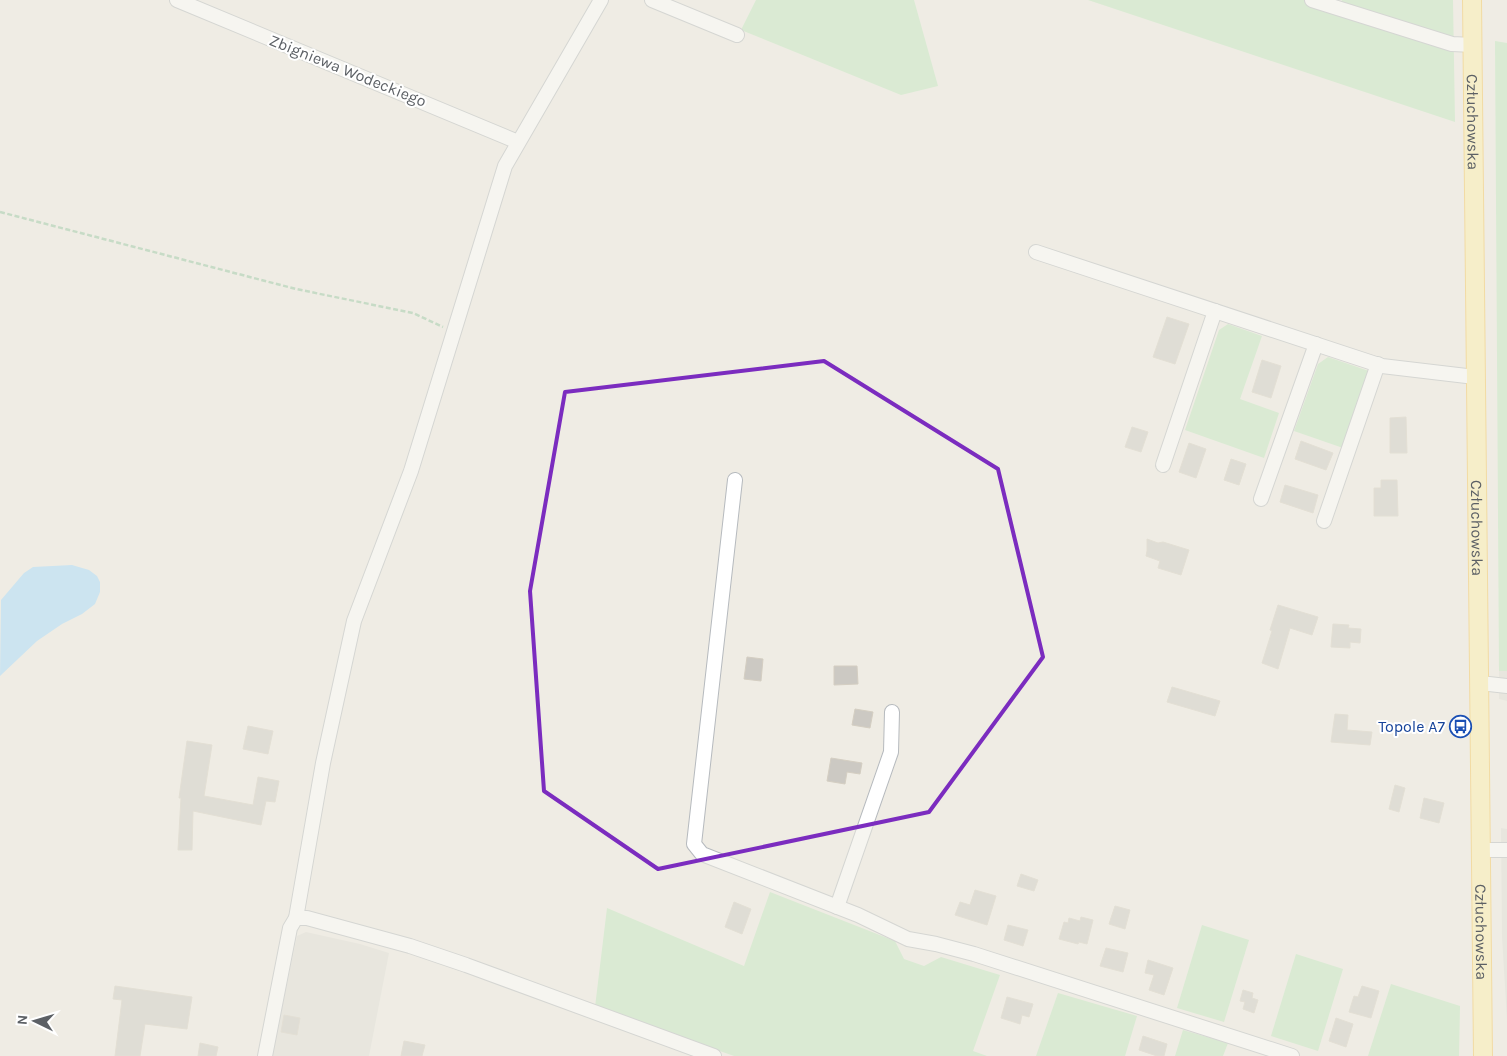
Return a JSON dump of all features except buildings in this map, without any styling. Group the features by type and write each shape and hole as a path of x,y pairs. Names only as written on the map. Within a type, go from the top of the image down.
{"main road":[{"name":"Człuchowska","path":"1472,0 1483,1056"}],"street":[{"name":"Zbigniewa Wodeckiego","path":"177,0 518,142"},
{"path":"265,1056 290,928 296,918 323,763 354,621 410,471 505,166 601,0"},
{"path":"652,0 737,35"},
{"path":"1312,0 1452,44 1473,44"},
{"path":"1036,252 1378,364 1475,377"},
{"path":"1163,465 1215,311"},
{"path":"1261,499 1316,344"},
{"path":"1324,521 1378,364"},
{"path":"735,480 694,844 702,854 858,915 908,939 974,954 1292,1056"},
{"path":"1480,683 1507,686"},
{"path":"837,907 891,752 892,712"},
{"path":"1481,850 1507,850"},
{"path":"296,918 306,918 419,949 714,1056"}],"path":[{"path":"0,212 296,289 413,314 454,331"}],"highlighted area":[{"path":"824,361 998,469 1043,657 929,812 658,869 544,791 530,591 565,392"}],"shaded area":[{"path":"1499,671 1507,671 1507,701 1499,699"},
{"path":"1501,828 1507,829 1507,1019 1502,937"},
{"path":"306,932 360,944 389,953 369,1056 272,1056 297,936"}],"green space":[{"path":"756,0 914,0 938,86 901,95 741,30"},
{"path":"1088,0 1335,0 1341,2 1342,0 1453,0 1455,122"},
{"path":"1495,41 1507,43 1507,671 1499,671"},
{"path":"1228,324 1262,336 1240,399 1279,413 1264,458 1185,430 1219,330"},
{"path":"1328,357 1369,371 1343,448 1294,431 1318,364"},
{"path":"770,892 895,941 904,959 924,966 941,957 1000,975 973,1051 987,1056 734,1056 595,1007 607,908 744,966"},
{"path":"1202,925 1249,940 1224,1022 1177,1008"},
{"path":"1296,954 1343,969 1318,1051 1271,1036"},
{"path":"1391,984 1460,1006 1459,1056 1368,1056"},
{"path":"1058,993 1137,1016 1125,1056 1036,1056"},
{"path":"1183,1030 1228,1043 1223,1056 1175,1056"}],"water":[{"path":"72,565 89,570 97,576 100,582 100,592 95,604 37,641 0,676 1,600 24,573 33,567"}],"place":[{"name":"Topole A7","path":"1461,726"}]}
